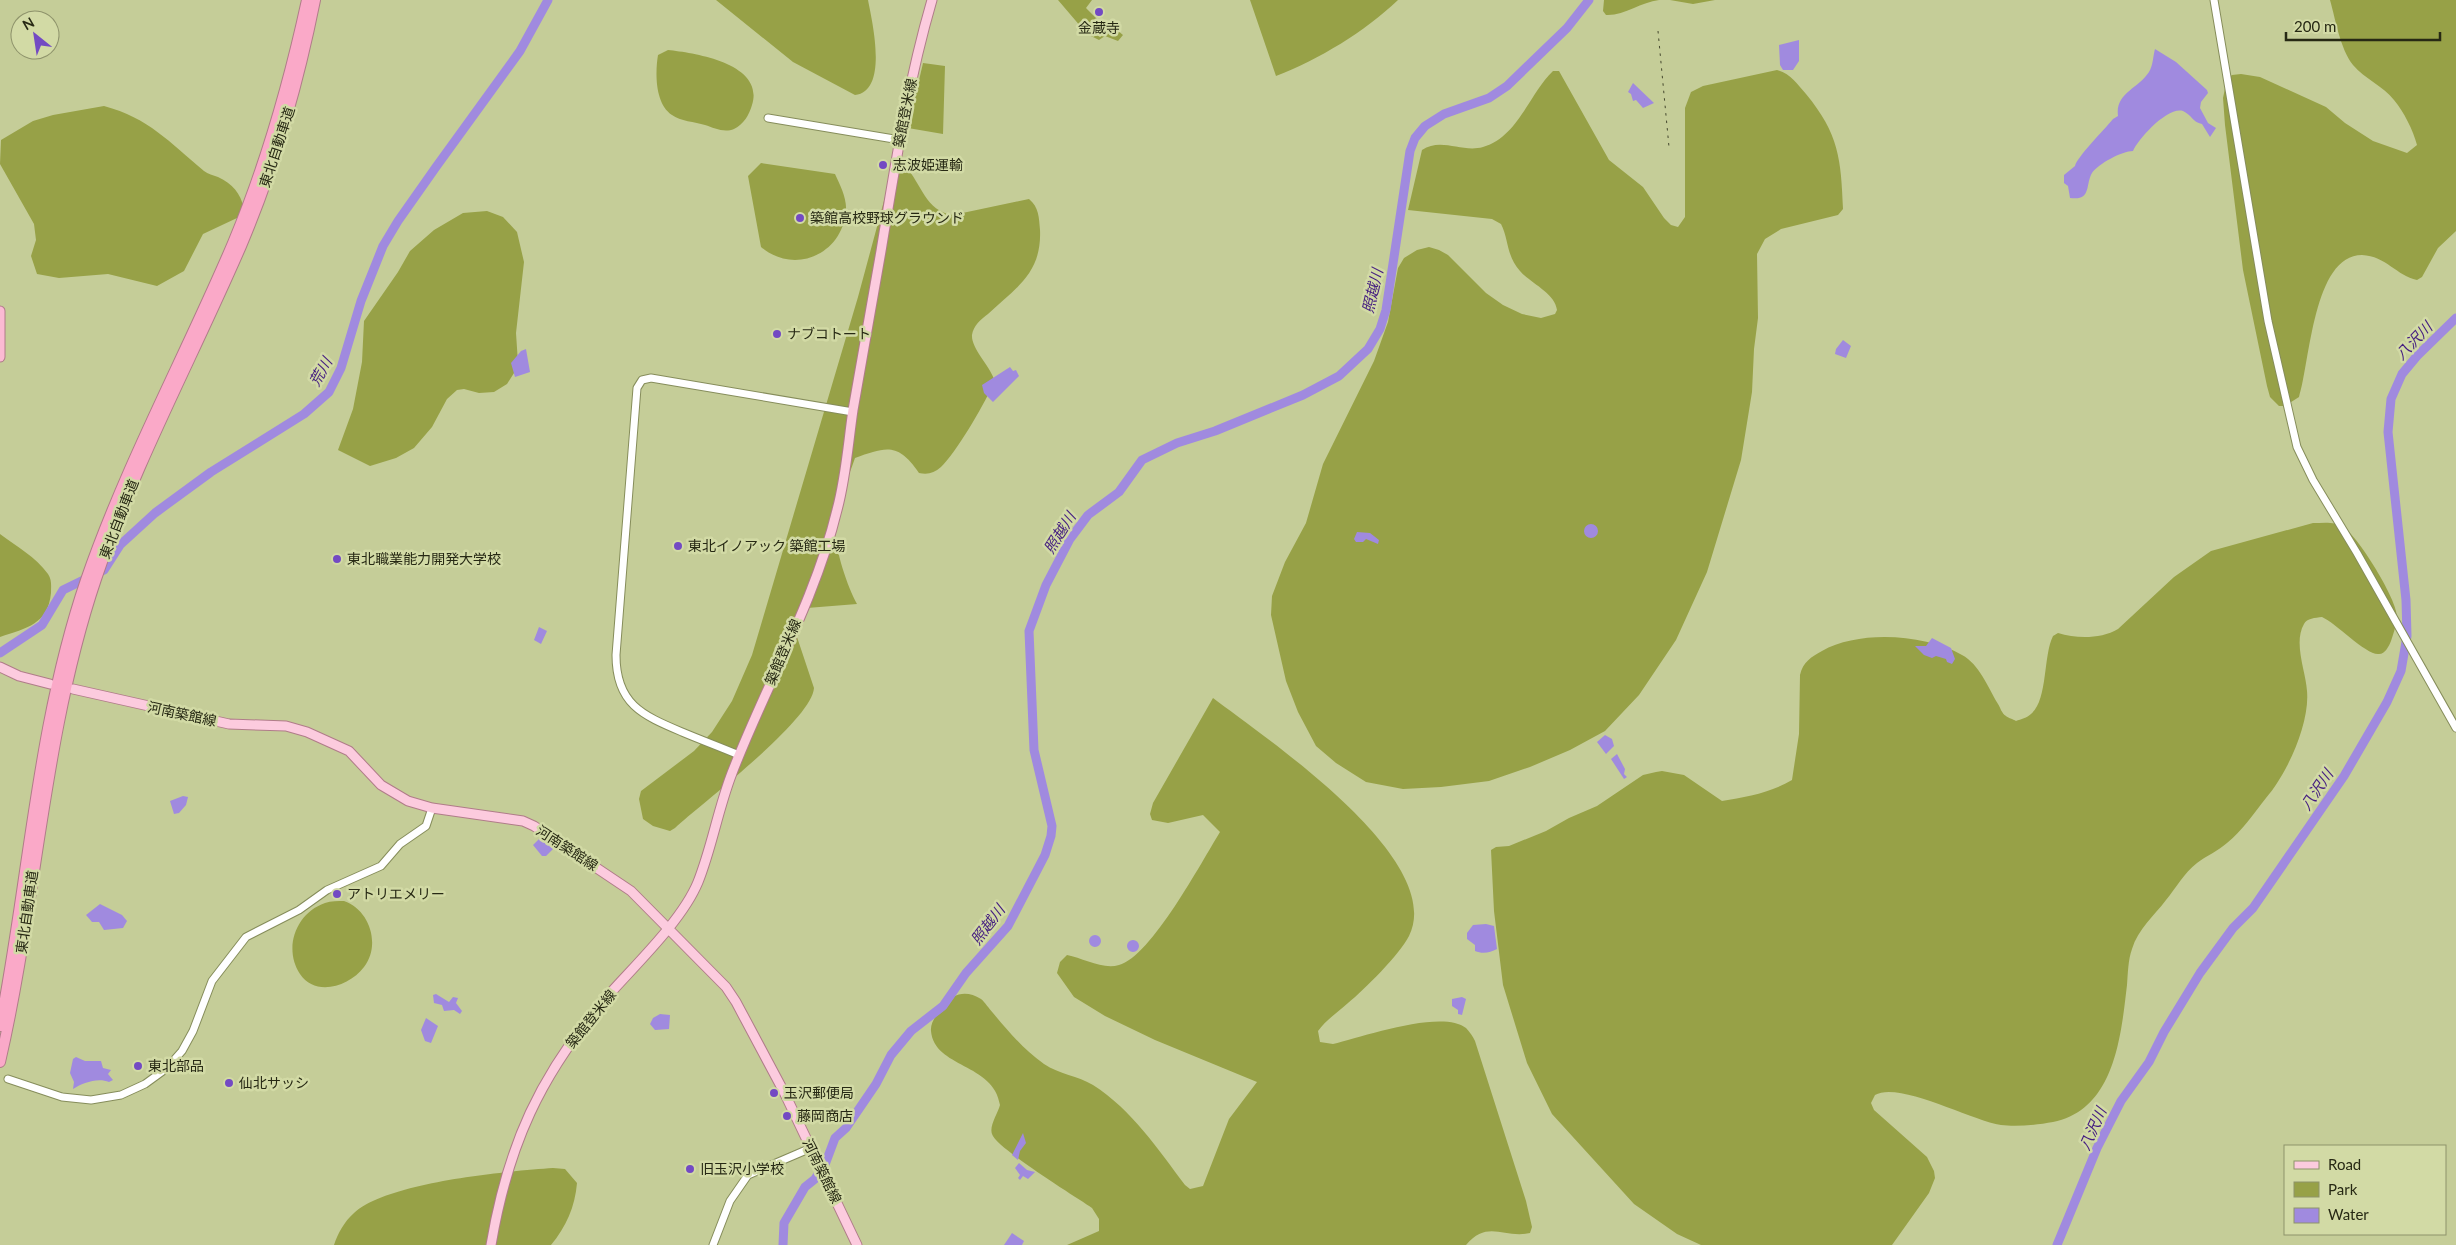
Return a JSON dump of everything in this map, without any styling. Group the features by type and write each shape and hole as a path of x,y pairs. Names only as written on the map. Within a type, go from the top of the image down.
{"highway":[{"name":"東北自動車道","path":"0,1026 46,736 80,600 123,484 213,287 251,198 284,100 307,0"},
{"name":"東北自動車道","path":"0,1062 16,987 55,738 91,596 131,486 241,245 259,201 292,101 315,0"},
{"path":"0,310 2,338 0,357"}],"main road":[{"name":"築館登米線","path":"491,1245 497,1210 516,1142 532,1106 565,1050 603,1002 667,928 696,886 706,859 720,806 739,755 812,586 828,542 846,468 853,412 900,140 918,47 932,0"},
{"path":"0,667 19,676 50,684"},
{"name":"河南築館線","path":"73,689 229,724 286,726 307,732 349,751 381,784 394,794 408,801 432,808 523,821 534,826 631,891 726,987 736,1002 784,1092 857,1245"}],"street":[{"path":"2214,0 2274,356 2297,447 2313,480 2456,728"},
{"path":"768,118 900,140"},
{"path":"739,755 648,717 627,699 620,685 616,655 637,388 642,380 651,378 853,412"},
{"path":"8,1080 62,1097 92,1100 121,1096 145,1084 167,1068 182,1051 193,1031 212,981 246,937 299,910 327,890 381,866 400,844 426,826 432,808"},
{"path":"713,1245 730,1202 748,1175 813,1152"}],"green space":[{"path":"716,0 868,0 876,54 872,81 865,91 855,95 793,62"},
{"path":"1058,0 1092,0 1086,8 1101,23 1107,22 1123,35 1118,41 1105,36 1099,40 1087,34"},
{"path":"1250,0 1398,0 1371,23 1341,44 1276,76"},
{"path":"1604,0 1659,0 1613,15 1606,15 1603,11"},
{"path":"1670,0 1715,0 1693,4"},
{"path":"2330,0 2456,0 2456,231 2438,248 2422,277 2417,280 2403,275 2385,262 2362,255 2346,260 2333,272 2323,291 2316,313 2299,397 2285,406 2279,406 2270,397 2267,386 2243,270 2225,125 2223,98 2227,79 2232,75 2241,74 2260,77 2326,107 2345,123 2373,141 2407,153 2417,145 2408,121 2394,100 2353,65 2345,51"},
{"path":"668,50 710,58 739,70 748,80 753,91 752,105 748,116 738,127 730,130 715,129 679,119 666,110 659,96 657,70 658,55"},
{"path":"923,63 945,66 943,134 908,128"},
{"path":"1777,70 1797,83 1817,108 1832,135 1839,161 1843,209 1838,215 1781,229 1765,239 1757,254 1758,318 1752,392 1741,460 1707,572 1676,640 1639,695 1605,731 1570,750 1530,767 1489,781 1441,787 1403,789 1366,782 1336,763 1316,746 1298,712 1286,681 1271,615 1272,596 1285,562 1306,523 1323,464 1374,361 1388,322 1398,268 1404,258 1417,250 1429,247 1448,255 1486,293 1503,305 1522,314 1541,318 1555,314 1557,310 1552,298 1515,265 1501,224 1492,219 1408,210 1422,150 1429,146 1437,145 1475,148 1495,142 1514,125 1553,71 1559,71 1609,160 1643,187 1664,218 1671,225 1678,227 1685,217 1685,108 1691,92 1703,86"},
{"path":"104,106 134,117 146,124 204,171 228,183 238,193 244,208 237,218 203,234 184,271 157,286 108,274 59,278 37,274 31,256 36,240 34,224 0,164 1,140 33,121 53,115"},
{"name":"築館高校野球グラウンド","path":"761,163 835,174 844,196 846,211 843,226 836,239 826,249 814,256 801,260 774,255 761,247 748,176"},
{"path":"905,166 930,202 936,208 953,215 1029,199 1037,209 1040,226 1039,245 1037,258 1032,269 1017,287 978,323 972,335 977,351 994,379 992,387 961,441 936,471 928,474 919,473 904,456 891,450 875,451 855,458 836,514 835,535 840,560 848,585 857,604 807,608 796,634 814,688 809,702 795,720 754,761 675,828 670,831 653,826 643,819 639,799 641,791 694,751 712,732 732,701 752,655 858,297 888,186 898,167"},
{"path":"487,211 503,217 517,232 524,262 516,333 518,363 514,373 507,384 494,392 479,393 464,389 457,390 447,399 432,427 414,448 396,458 370,466 338,450 353,409 362,362 364,321 398,272 410,251 434,230 463,213"},
{"path":"2313,523 2340,525 2349,532 2366,553 2389,592 2396,611 2396,623 2391,641 2383,653 2374,653 2359,645 2322,617 2309,619 2305,622 2301,632 2300,649 2306,683 2307,704 2296,748 2274,788 2243,827 2223,846 2188,871 2138,935 2130,958 2122,1026 2111,1068 2102,1087 2090,1103 2074,1115 2053,1122 2013,1126 1988,1122 1917,1097 1900,1093 1886,1092 1875,1095 1871,1103 1874,1110 1927,1157 1934,1171 1935,1178 1929,1193 1892,1245 1701,1245 1677,1234 1634,1204 1552,1114 1527,1063 1503,985 1494,911 1491,850 1496,847 1509,846 1546,831 1569,818 1597,806 1643,775 1662,771 1684,775 1722,801 1767,791 1792,780 1799,734 1801,670 1808,660 1837,644 1854,640 1892,637 1911,639 1947,648 1962,655 1973,664 1983,676 2005,715 2016,721 2024,718 2031,714 2040,699 2053,636 2058,633 2089,637 2104,635 2118,629 2174,577 2211,551"},
{"path":"0,534 38,562 48,574 51,593 46,612 41,618 19,631 0,637"},
{"path":"1213,698 1307,770 1344,803 1377,837 1402,872 1414,905 1409,936 1404,944 1372,981 1321,1027 1318,1031 1320,1042 1333,1044 1401,1026 1421,1023 1455,1023 1466,1028 1475,1041 1526,1201 1532,1227 1530,1233 1512,1234 1489,1231 1474,1237 1466,1245 1067,1245 1099,1231 1099,1219 1092,1208 1021,1161 997,1141 991,1131 1000,1105 995,1091 987,1081 942,1052 935,1043 931,1027 935,1017 944,1005 956,995 971,994 976,996 982,1000 1004,1027 1037,1059 1062,1073 1093,1085 1120,1106 1144,1131 1185,1185 1190,1189 1203,1186 1229,1119 1257,1082 1155,1040 1105,1016 1074,997 1057,973 1060,962 1067,955 1106,966 1119,965 1132,958 1146,945 1175,906 1220,832 1203,815 1168,823 1152,820 1150,814 1153,803"},
{"path":"344,901 360,912 370,929 372,949 369,958 358,974 350,980 332,987 314,985 306,981 295,964 293,943 295,932 306,915 315,908 327,902"},
{"path":"553,1168 565,1169 577,1183 569,1216 551,1245 334,1245 347,1220 354,1213 370,1202 393,1193 419,1186 479,1175"}],"water":[{"path":"1799,40 1799,61 1793,70 1783,70 1780,65 1779,45"},
{"path":"2155,49 2176,62 2207,90 2208,93 2201,102 2200,108 2208,123 2216,128 2210,137 2202,124 2196,122 2183,111 2170,113 2147,132 2133,151 2117,156 2095,169 2085,195 2070,198 2068,186 2064,183 2064,175 2075,166 2091,143 2118,116 2118,108 2124,96 2149,72"},
{"path":"1633,83 1654,103 1643,108 1636,100 1633,101 1631,94 1628,92"},
{"path":"1843,340 1851,346 1846,358 1835,354 1836,349"},
{"path":"526,349 530,372 515,377 511,363 521,351"},
{"path":"1010,367 1013,371 1016,370 1019,376 993,402 984,393 982,385"},
{"path":"1588,524 1594,524 1598,531 1594,538 1588,538 1584,534 1584,528"},
{"path":"1357,532 1370,533 1379,540 1378,544 1366,539 1363,542 1356,542 1354,539"},
{"path":"539,627 547,631 541,644 534,640"},
{"path":"1932,638 1951,648 1955,659 1952,664 1947,662 1946,659 1936,656 1932,658 1924,655 1915,646 1926,646"},
{"path":"1605,735 1612,739 1614,746 1606,754 1597,742"},
{"path":"1617,754 1625,769 1624,774 1627,777 1624,779 1611,759"},
{"path":"183,796 188,797 186,805 179,813 174,814 170,801"},
{"path":"540,838 555,847 546,856 542,856 533,845"},
{"path":"100,904 122,915 127,921 123,928 104,930 99,922 92,922 86,915"},
{"path":"1486,924 1494,926 1497,949 1486,953 1475,951 1475,945 1467,939 1467,933 1473,925"},
{"path":"1093,935 1097,935 1101,941 1097,947 1093,947 1089,943 1089,939"},
{"path":"1131,940 1135,940 1139,946 1135,952 1131,952 1127,948 1127,944"},
{"path":"436,994 449,1002 453,997 458,998 456,1003 462,1011 460,1014 454,1010 444,1011 442,1005 434,1003 433,995"},
{"path":"1462,997 1466,999 1462,1015 1458,1014 1458,1010 1452,1006 1452,999"},
{"path":"660,1014 670,1015 669,1029 655,1030 650,1024 653,1018"},
{"path":"426,1018 438,1026 431,1043 425,1041 421,1030"},
{"path":"76,1057 85,1061 101,1061 103,1068 111,1070 108,1074 113,1080 109,1082 100,1080 90,1081 73,1089 74,1082 70,1073 73,1059"},
{"path":"1023,1133 1026,1143 1020,1151 1018,1160 1012,1155"},
{"path":"1019,1163 1027,1170 1035,1172 1028,1179 1023,1176 1020,1180 1018,1178 1020,1175 1015,1168"},
{"path":"1012,1233 1024,1241 1022,1245 1004,1245"}],"waterway":[{"name":"荒川","path":"0,653 42,625 63,590 104,570 120,545 155,513 211,472 304,414 329,392 341,368 361,301 383,246 398,221 520,51 548,0"},
{"name":"照越川","path":"783,1245 784,1223 805,1187 815,1179 826,1162 835,1138 846,1128 876,1084 891,1055 911,1031 943,1006 966,973 1008,926 1045,855 1052,826 1034,750 1029,631 1046,585 1070,539 1088,515 1119,492 1142,460 1177,443 1215,431 1303,395 1339,376 1368,349 1380,329 1386,310 1410,151 1415,138 1425,126 1444,114 1489,98 1507,86 1567,28 1589,0"},
{"name":"八沢川","path":"2057,1245 2097,1148 2121,1101 2149,1062 2164,1032 2200,973 2233,928 2253,908 2344,776 2387,702 2401,671 2407,636 2406,600 2388,432 2391,399 2402,374 2417,356 2456,318"}],"railway":[{"path":"1658,31 1669,147"}],"place":[{"name":"金蔵寺","path":"1099,12"},
{"name":"志波姫運輸","path":"883,165"},
{"name":"築館高校野球グラウンド","path":"800,218"},
{"name":"ナブコトート","path":"777,334"},
{"name":"東北イノアック 築館工場","path":"678,546"},
{"name":"東北職業能力開発大学校","path":"337,559"},
{"name":"アトリエメリー","path":"337,894"},
{"name":"東北部品","path":"138,1066"},
{"name":"仙北サッシ","path":"229,1083"},
{"name":"玉沢郵便局","path":"774,1093"},
{"name":"藤岡商店","path":"787,1116"},
{"name":"旧玉沢小学校","path":"690,1169"}]}
